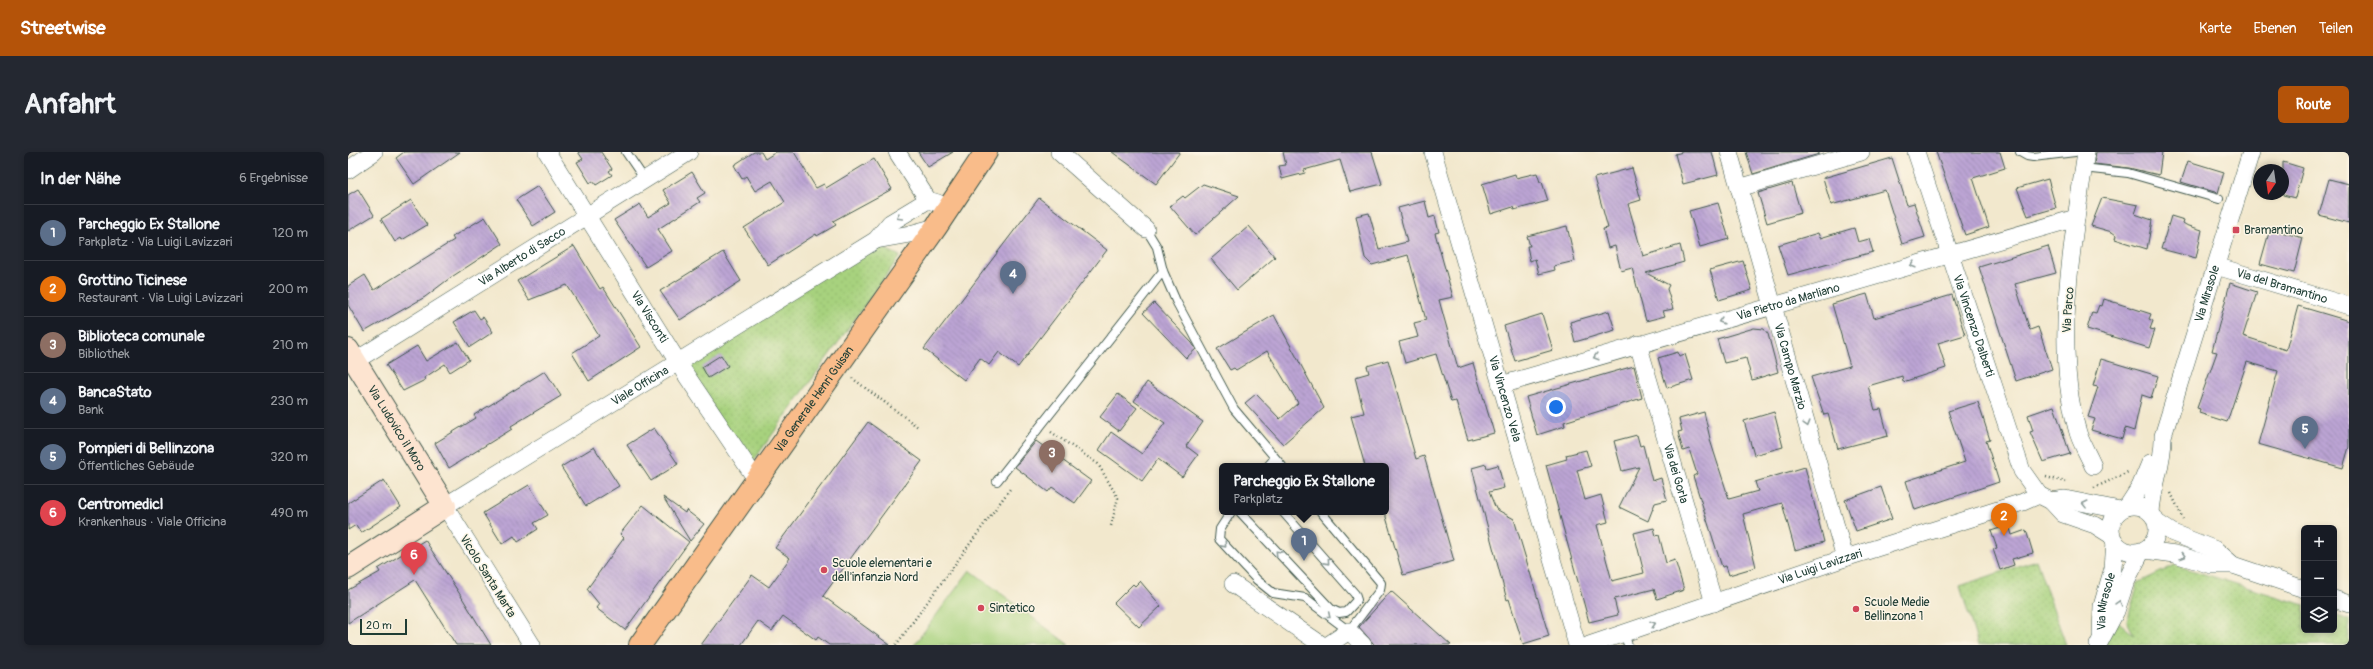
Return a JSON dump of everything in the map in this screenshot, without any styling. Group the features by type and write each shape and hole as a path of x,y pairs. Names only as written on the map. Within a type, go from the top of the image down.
{"main road":[{"name":"Via Generale Henri Guisan","path":"644,643 756,479 936,227 986,152"}],"street":[{"path":"348,170 374,152"},
{"name":"Via Visconti","path":"547,152 677,361 756,479"},
{"name":"Via Alberto di Sacco","path":"351,356 586,216 689,152"},
{"path":"897,152 928,200 950,206"},
{"path":"1059,152 1146,229"},
{"name":"Via Vincenzo Vela","path":"1433,152 1577,645"},
{"name":"Via Campo Marzio","path":"1729,152 1845,558"},
{"path":"1739,188 1861,152"},
{"name":"Via Vincenzo Dalberti","path":"1916,152 2022,471 2045,498"},
{"name":"Via Mirasole","path":"2154,518 2154,487 2163,446 2163,436 2251,152"},
{"name":"Via Parco","path":"2085,160 2076,218 2065,330 2066,360 2073,412 2078,432 2093,466"},
{"name":"Viale Officina","path":"348,568 677,361 876,240 890,223 928,200"},
{"name":"Via Pietro da Marliano","path":"1501,385 2076,218"},
{"path":"876,240 910,234 936,227"},
{"name":"Via del Bramantino","path":"2216,266 2349,306"},
{"name":"Via dei Gorla","path":"1638,344 1714,603"},
{"name":"Via Ludovico il Moro","path":"351,356 445,506"},
{"name":"Via Mirasole","path":"2124,508 2140,487 2156,444 2163,436"},
{"path":"2045,498 2063,514 2095,525 2126,551 2175,554 2211,566 2233,565 2301,588"},
{"name":"Via Luigi Lavizzari","path":"1589,645 1626,639 1714,603 1845,558 2023,502 2045,498 2065,498 2124,508"},
{"name":"Vicolo Santa Marta","path":"445,506 532,645"},
{"path":"2113,539 2112,521 2124,508 2140,507 2173,534 2216,550 2233,565"},
{"path":"2143,551 2154,541 2157,529 2154,518"},
{"name":"Via Mirasole","path":"2100,641 2102,606 2113,568 2113,539"},
{"name":"Via Mirasole","path":"2100,641 2116,611 2126,581 2143,551"},
{"path":"1233,584 1322,645"},
{"path":"2337,600 2349,604"},
{"path":"1328,645 1349,631 1363,645"}],"lane":[{"path":"626,152 645,180"},
{"path":"2020,152 2023,155 2033,157 2075,152"},
{"path":"2085,160 2219,199"},
{"path":"1146,229 1157,247 1163,271 1176,301 1234,409 1279,463"},
{"path":"997,481 1017,453 1043,426 1163,271"},
{"path":"1271,463 1275,458"},
{"path":"1229,515 1220,529 1219,539 1257,580 1278,595 1305,598 1349,631 1380,590 1381,583 1323,515"},
{"path":"1243,515 1331,609 1339,613 1346,612 1357,600 1356,594 1286,515"}],"path":[{"path":"837,367 918,427"},
{"path":"1043,426 1098,464 1102,469 1118,498 1111,526"},
{"path":"2022,471 2072,483"},
{"path":"2086,487 2093,489 2130,471"},
{"path":"896,645 1010,489"},
{"path":"2170,492 2184,521"}],"green space":[{"path":"877,245 900,256 749,467 680,355"},
{"path":"2036,560 2066,645 1978,645 1960,586"},
{"path":"2175,565 2301,604 2301,633 2337,633 2337,616 2349,620 2349,645 2105,645 2114,618 2134,635 2127,621 2138,583"},
{"name":"Sintetico","path":"970,570 1069,645 914,645"}],"building":[{"path":"404,152 460,152 414,184 396,158"},
{"path":"578,152 601,152 612,169 609,171 612,175 596,185 593,181 590,183 577,162 583,159"},
{"path":"754,152 761,152 765,159 776,152 794,152 816,188 824,184 826,188 874,159 892,189 833,221 836,225 817,236 816,234 768,265 744,228 785,202 772,181 755,191 746,176 742,179 734,165"},
{"path":"918,152 953,152 928,167"},
{"path":"1112,152 1180,152 1156,184"},
{"path":"1283,152 1372,152 1382,184 1350,192 1340,160 1304,170 1305,173 1282,179 1279,166 1286,165"},
{"path":"1683,152 1712,152 1718,175 1683,184 1675,154"},
{"path":"1746,152 1819,152 1819,154 1753,174"},
{"path":"1936,152 2000,152 2005,168 1973,178 1989,227 1965,235"},
{"path":"2096,152 2162,152 2159,175 2129,168 2094,164"},
{"path":"1892,158 1907,205 1914,203 1925,237 1902,244 1885,190 1831,205 1823,178"},
{"path":"2188,161 2224,172 2218,193 2181,182"},
{"path":"2283,162 2303,168 2295,198 2289,196 2289,164 2283,164"},
{"path":"1632,168 1641,200 1628,204 1643,256 1680,245 1684,262 1646,273 1669,285 1667,289 1673,309 1663,311 1665,316 1646,321 1632,268 1621,271 1615,246 1608,248 1603,229 1608,228 1594,178"},
{"path":"692,172 705,193 697,198 700,202 658,229 672,251 646,267 614,220 640,204 648,217 671,203 663,190"},
{"path":"1537,173 1540,182 1542,182 1548,201 1514,210 1513,207 1491,214 1482,184 1515,174 1516,178"},
{"path":"2048,179 2056,208 2028,216 2017,188"},
{"path":"2329,179 2349,184 2349,223 2319,215"},
{"path":"1792,183 1801,213 1767,223 1758,193"},
{"path":"1203,184 1239,196 1195,235 1170,206 1183,196 1185,198"},
{"path":"538,186 555,212 533,226 516,200"},
{"path":"358,189 374,215 348,231 348,195"},
{"path":"1039,198 1107,250 1018,367 999,352 989,365 980,358 964,380 924,349"},
{"path":"2102,198 2138,205 2135,214 2152,220 2147,249 2115,239 2116,235 2112,232 2091,226"},
{"path":"411,200 427,225 402,240 401,238 395,242 381,219"},
{"path":"1425,201 1429,218 1435,216 1439,232 1435,233 1453,297 1439,300 1458,368 1473,363 1494,433 1468,440 1456,401 1451,402 1436,354 1405,363 1399,342 1418,337 1414,323 1426,320 1408,255 1372,265 1365,258 1356,216 1369,213 1379,249 1407,242 1398,208"},
{"path":"1718,203 1729,239 1700,247 1689,211"},
{"path":"2171,216 2184,220 2183,223 2186,225 2202,230 2196,258 2161,249"},
{"path":"485,217 502,244 450,278 425,297 364,332 348,305 348,286 365,275 374,290 454,240 452,237"},
{"path":"1249,226 1275,257 1237,290 1211,259"},
{"path":"1567,226 1575,261 1554,266 1555,270 1539,274 1535,259 1530,261 1527,246 1530,246 1527,236"},
{"path":"1854,228 1858,242 1869,239 1873,252 1788,275 1778,245 1818,233 1820,238"},
{"path":"2270,229 2303,238 2294,273 2260,264"},
{"path":"574,246 600,289 603,287 641,347 589,381 572,353 599,336 567,285 529,300 517,281"},
{"path":"2048,246 2056,273 2015,284 2030,330 2038,327 2052,369 2016,381 1979,267"},
{"path":"723,252 741,281 680,320 660,291"},
{"path":"1743,261 1752,290 1719,300 1710,270"},
{"path":"2230,283 2257,292 2243,336 2286,350 2298,306 2349,321 2349,447 2343,468 2258,444 2278,371 2247,362 2227,422 2199,413 2200,409 2197,408 2217,352 2212,351"},
{"path":"1867,294 1874,318 1952,295 1965,335 1938,343 1946,368 1903,382 1902,376 1868,386 1875,410 1881,409 1888,436 1838,449 1828,414 1824,415 1811,377 1850,366 1832,304"},
{"path":"2104,299 2151,314 2149,319 2153,321 2150,329 2155,330 2149,348 2087,329 2092,312 2096,313 2099,305 2102,306"},
{"path":"1154,303 1196,349 1186,358 1143,313"},
{"path":"474,310 480,319 483,317 493,332 470,347 454,322"},
{"path":"1609,311 1615,330 1575,342 1570,322"},
{"path":"1542,314 1553,350 1515,361 1504,326"},
{"path":"1274,315 1324,408 1283,444 1245,403 1256,394 1280,419 1298,403 1267,351 1236,370 1234,368 1230,370 1217,349"},
{"path":"1754,328 1764,329 1768,334 1778,372 1752,380 1746,358 1724,363 1717,339"},
{"path":"458,342 469,360 450,372 445,364 424,378 425,380 403,391 386,365 417,346 426,361"},
{"path":"1678,352 1679,356 1685,354 1693,380 1667,388 1658,358"},
{"path":"721,355 728,366 708,378 702,367"},
{"path":"2101,359 2158,376 2151,398 2142,395 2134,431 2125,428 2122,439 2091,430 2095,419 2088,417 2098,387 2093,386"},
{"path":"1388,360 1416,459 1424,456 1454,561 1403,575 1386,517 1386,515 1389,515 1389,463 1364,463 1351,416 1364,413 1355,377 1369,373 1367,366"},
{"path":"1634,366 1642,398 1564,422 1565,426 1537,435 1526,397"},
{"path":"545,371 561,396 511,426 512,429 449,468 435,443 476,418 474,415"},
{"path":"1147,382 1203,422 1186,446 1198,455 1182,477 1158,459 1142,481 1099,450 1111,432 1142,454 1165,423 1134,401"},
{"path":"1118,394 1137,408 1119,431 1100,417"},
{"path":"1978,402 1990,440 1986,441 1999,482 1915,510 1906,481 1965,462 1948,411"},
{"path":"2054,406 2070,454 2043,462 2030,432 2033,431 2028,415"},
{"path":"1704,412 1711,443 1729,499 1758,491 1755,482 1805,467 1824,542 1795,550 1782,503 1743,514 1756,567 1729,575 1726,566 1722,567 1693,476 1697,474 1689,449 1683,451 1678,432 1682,431 1679,419"},
{"path":"1774,412 1783,447 1754,455 1744,421"},
{"path":"868,422 922,461 823,596 890,645 829,645 818,637 816,640 783,616 772,631 758,621 741,645 701,645 752,575 769,587 790,558 775,548"},
{"path":"654,428 678,464 651,481 627,445"},
{"path":"1637,435 1640,446 1643,445 1652,481 1661,478 1667,500 1655,503 1648,521 1619,507 1639,467 1622,471 1614,441"},
{"path":"1036,441 1091,481 1075,503 1052,487 1048,492 1015,467"},
{"path":"594,447 619,486 586,506 561,467"},
{"path":"1586,450 1591,466 1577,470 1585,500 1601,495 1608,522 1597,525 1612,581 1644,573 1634,533 1654,528 1656,536 1659,535 1666,563 1675,560 1684,590 1657,599 1654,589 1614,599 1618,615 1589,622 1546,465 1567,459 1566,455"},
{"path":"1486,464 1487,468 1498,465 1504,488 1489,492 1496,509 1514,519 1549,636 1523,644 1509,599 1507,600 1472,468"},
{"path":"384,480 401,507 361,533 356,525 348,530 348,503"},
{"path":"529,485 548,515 534,523 538,529 518,542 514,536 502,544 483,513"},
{"path":"1881,487 1892,519 1856,531 1845,500"},
{"path":"663,497 685,513 686,510 704,524 690,541"},
{"path":"643,505 689,542 625,630 596,608 599,604 587,589 624,538 620,534"},
{"path":"2009,525 2012,535 2026,530 2033,553 2012,559 2014,565 2000,570 1993,549 1997,548 1991,531"},
{"path":"425,540 491,645 456,645 415,580 348,623 348,590 380,572 378,569"},
{"path":"1140,581 1161,606 1139,627 1114,603 1133,584 1135,586"},
{"path":"1391,591 1451,645 1375,645 1359,627"}],"place":[{"name":"Bramantino","path":"2236,230"},
{"name":"BancaStato","path":"1013,294"},
{"name":"Pompieri di Bellinzona","path":"2305,449"},
{"name":"Biblioteca comunale","path":"1052,473"},
{"name":"Grottino Ticinese","path":"2004,536"},
{"name":"Parcheggio Ex Stallone","path":"1304,561"},
{"name":"Scuole elementari e dell'infanzia Nord","path":"824,570"},
{"name":"Centromedicl","path":"414,575"},
{"name":"Sintetico","path":"981,608"},
{"name":"Scuole Medie Bellinzona 1","path":"1856,609"}]}
